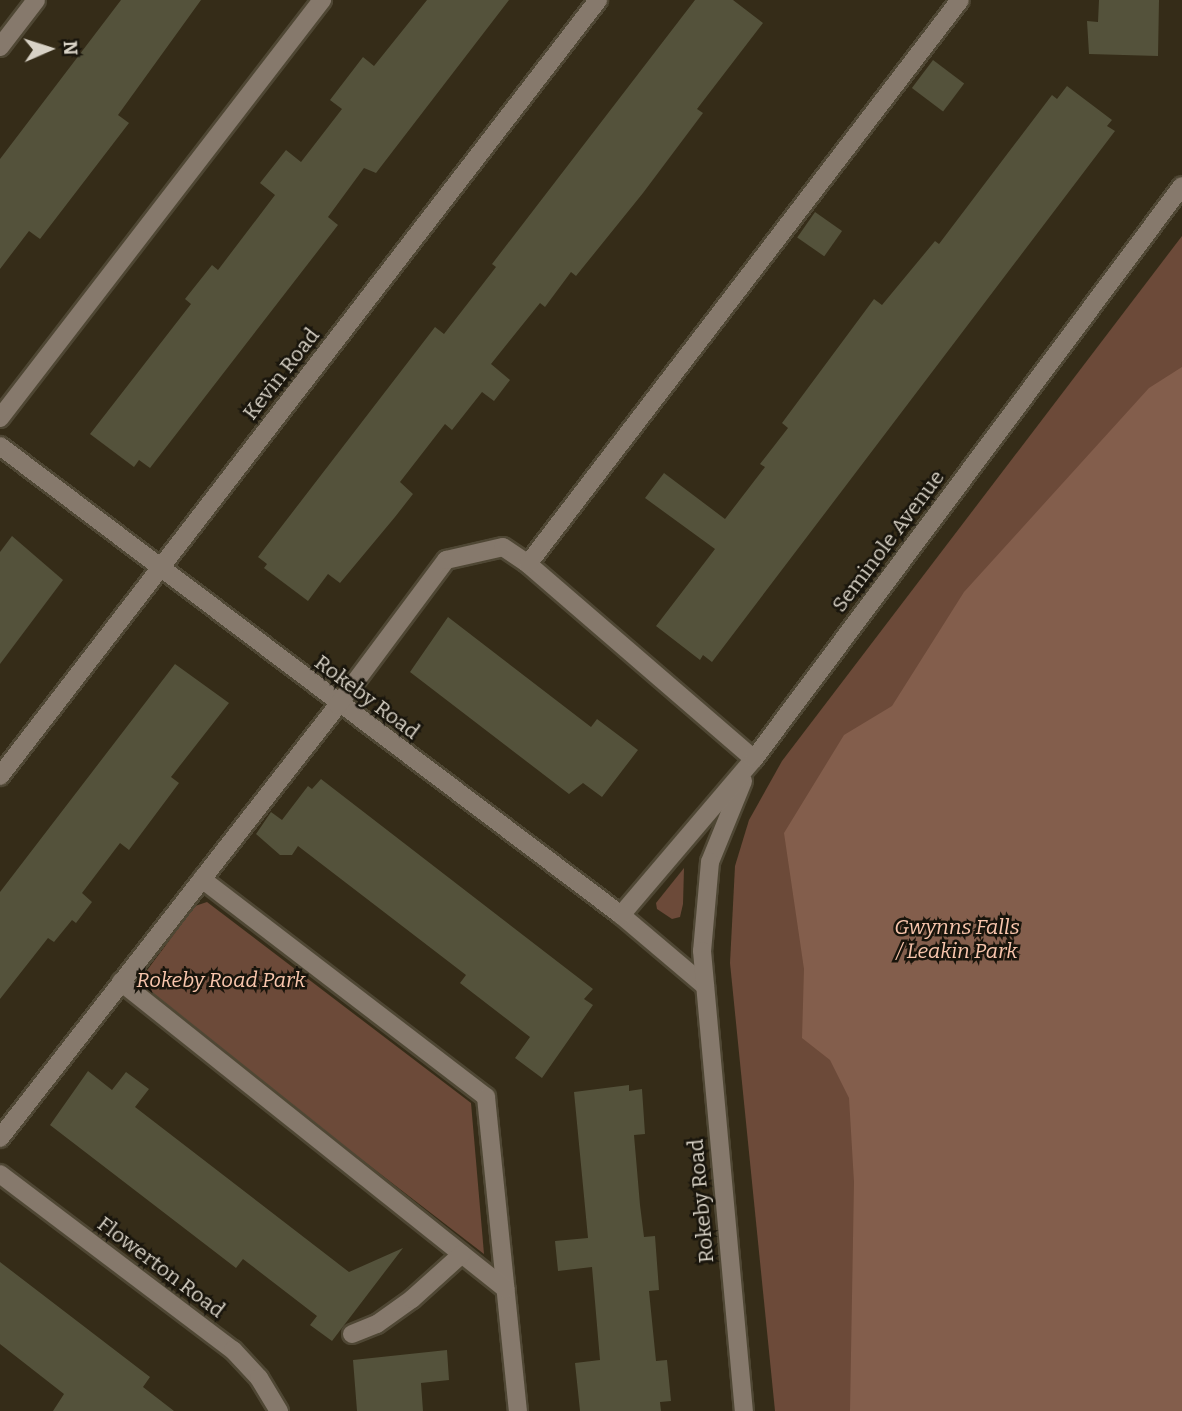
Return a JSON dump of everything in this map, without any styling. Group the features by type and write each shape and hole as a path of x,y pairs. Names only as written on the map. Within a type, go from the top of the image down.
{"street":[{"path":"0,47 36,0"},
{"path":"0,418 322,0"},
{"name":"Kevin Road","path":"0,776 598,0"},
{"path":"528,564 960,0"},
{"name":"Seminole Avenue","path":"621,915 754,759 1182,186"},
{"name":"Rokeby Road","path":"0,446 338,705 621,915 705,986"},
{"path":"0,1138 338,705 446,560 503,547 528,564 754,759"},
{"name":"Rokeby Road","path":"744,1411 705,986 704,905 710,862 721,827 754,759"},
{"path":"202,879 486,1097 518,1411"},
{"path":"121,982 506,1289"},
{"name":"Flowerton Road","path":"0,1174 233,1350 259,1378 279,1411"},
{"path":"352,1334 377,1324 412,1300 462,1254"}],"green space":[{"name":"Gwynns Falls / Leakin Park","path":"1182,236 1182,1411 775,1411 730,963 735,866 749,820 782,761"},
{"name":"Gwynns Falls / Leakin Park","path":"1182,367 1182,1411 850,1411 854,1182 849,1098 830,1060 802,1038 804,969 784,833 844,735 892,706 964,592 1149,388"},
{"path":"684,868 680,917 672,919 657,909 656,903"},
{"name":"Rokeby Road Park","path":"207,902 471,1103 484,1254 143,991 145,973 195,906"}],"building":[{"path":"121,0 201,0 118,115 129,123 40,239 29,231 0,269 0,159"},
{"path":"427,0 509,0 376,173 364,168 328,217 338,225 150,468 139,460 134,467 90,434 191,304 185,299 212,265 218,270 275,195 260,183 286,150 301,162 342,109 330,100 363,57 374,66"},
{"path":"695,0 733,0 763,23 697,109 703,113 643,193 576,276 571,272 545,307 540,303 491,364 510,380 494,401 482,392 452,430 445,424 400,482 413,494 340,583 328,574 308,601 264,568 267,564 258,557 435,327 444,334 496,267 492,264"},
{"path":"1099,0 1159,0 1158,56 1089,54 1087,21 1098,22"},
{"path":"933,60 964,83 943,111 912,88"},
{"path":"1067,86 1112,120 1107,126 1115,131 712,662 703,655 700,660 656,626 715,549 645,498 664,473 725,519 765,467 760,464 788,428 782,423 874,299 882,305 935,241 939,244 1052,95 1057,99"},
{"path":"815,212 842,231 824,256 797,237"},
{"path":"12,536 63,580 0,664 0,552"},
{"path":"448,617 591,727 597,719 638,750 602,797 583,783 569,794 410,672"},
{"path":"175,664 229,703 171,777 179,783 129,850 120,843 82,893 92,902 76,923 72,920 54,942 48,938 0,999 0,892"},
{"path":"321,779 593,989 584,999 593,1005 542,1078 515,1058 530,1037 460,983 466,975 298,846 292,855 280,855 256,834 271,812 282,820 308,786 312,789"},
{"path":"88,1071 112,1090 126,1072 149,1089 135,1107 349,1272 403,1248 332,1341 310,1325 317,1316 243,1259 236,1268 50,1125"},
{"path":"629,1085 629,1091 642,1089 645,1134 634,1135 640,1205 644,1237 655,1236 659,1290 649,1291 656,1361 667,1360 671,1401 660,1402 661,1411 580,1411 575,1363 600,1360 592,1267 558,1271 555,1241 588,1238 574,1092"},
{"path":"0,1262 150,1377 143,1387 174,1411 53,1411 64,1394 0,1344"},
{"path":"447,1350 449,1380 421,1383 423,1411 357,1411 353,1360"}]}
